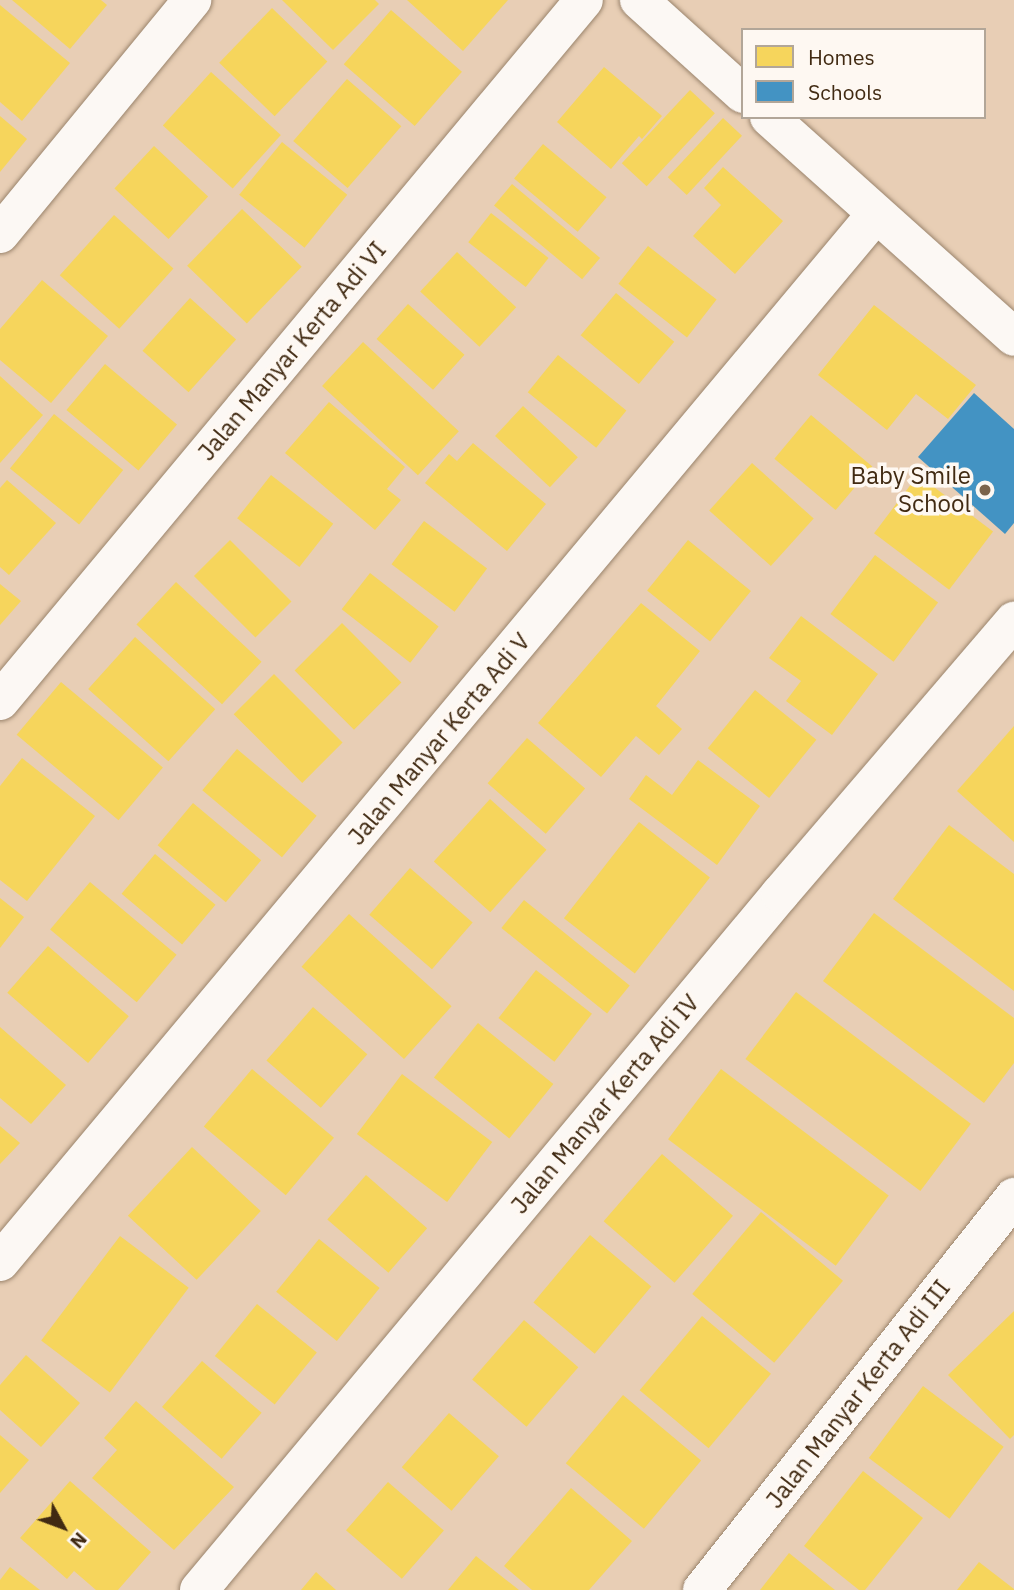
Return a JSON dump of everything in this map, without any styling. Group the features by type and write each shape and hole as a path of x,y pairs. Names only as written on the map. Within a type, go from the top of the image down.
{"street":[{"path":"0,234 192,0"},
{"name":"Jalan Manyar Kerta Adi VI","path":"0,701 584,0"},
{"path":"639,0 741,92"},
{"path":"771,119 1014,337"},
{"name":"Jalan Manyar Kerta Adi V","path":"0,1262 876,214"},
{"name":"Jalan Manyar Kerta Adi IV","path":"199,1590 780,894 1014,621"},
{"name":"Jalan Manyar Kerta Adi III","path":"702,1590 1014,1197"}],"building: Homes":[{"path":"12,0 101,0 107,5 70,49"},
{"path":"282,0 375,0 379,4 333,50"},
{"path":"407,0 508,0 463,51"},
{"path":"0,5 70,63 22,121 0,102"},
{"path":"272,8 327,61 275,116 219,63"},
{"path":"391,10 462,72 415,126 344,64"},
{"path":"604,67 662,116 642,139 639,136 611,169 557,122"},
{"path":"211,72 281,135 233,188 163,126"},
{"path":"347,79 401,126 348,188 293,141"},
{"path":"690,90 715,113 647,186 622,163"},
{"path":"0,116 27,139 0,172"},
{"path":"723,118 742,136 687,195 668,177"},
{"path":"282,142 347,195 304,248 239,195"},
{"path":"543,144 607,197 578,232 514,178"},
{"path":"154,146 208,196 169,239 114,188"},
{"path":"723,167 783,221 735,274 693,236 721,205 704,188"},
{"path":"512,184 600,258 582,279 494,205"},
{"path":"242,209 302,267 247,323 187,266"},
{"path":"491,213 549,258 526,287 468,242"},
{"path":"114,215 173,269 119,329 60,275"},
{"path":"648,246 717,300 687,337 618,284"},
{"path":"457,252 516,307 479,347 420,291"},
{"path":"42,280 108,336 51,403 0,360 0,329"},
{"path":"616,293 674,342 639,384 581,335"},
{"path":"190,298 236,339 189,392 142,351"},
{"path":"408,304 464,355 433,390 377,339"},
{"path":"874,305 976,385 948,419 916,394 887,430 818,375"},
{"path":"363,342 459,431 418,475 322,386"},
{"path":"558,355 626,410 596,448 528,392"},
{"path":"105,364 177,424 138,470 66,410"},
{"path":"0,376 43,415 0,463"},
{"path":"329,402 405,467 387,489 401,500 375,530 285,453"},
{"path":"523,406 578,457 550,487 495,436"},
{"path":"54,414 123,470 79,524 10,468"},
{"path":"811,415 872,466 836,510 774,459"},
{"path":"473,443 546,504 507,551 425,483 449,454 457,461"},
{"path":"752,463 814,519 771,566 709,511"},
{"path":"271,475 333,524 299,567 237,518"},
{"path":"918,475 993,532 949,590 874,533"},
{"path":"7,480 56,523 9,575 0,567 0,488"},
{"path":"424,521 487,569 455,612 392,564"},
{"path":"230,540 292,602 255,638 194,576"},
{"path":"688,540 751,591 710,641 647,591"},
{"path":"875,555 938,603 894,662 830,614"},
{"path":"370,573 439,627 410,663 342,609"},
{"path":"176,582 262,662 222,704 136,624"},
{"path":"0,584 21,601 0,625"},
{"path":"641,603 700,651 656,706 682,729 659,755 636,736 601,777 538,723"},
{"path":"801,616 878,674 832,735 786,701 801,681 769,658"},
{"path":"342,623 401,682 354,730 295,670"},
{"path":"135,637 215,709 168,761 88,689"},
{"path":"274,674 343,743 302,783 234,714"},
{"path":"61,682 163,767 119,820 17,735"},
{"path":"755,690 816,740 769,798 708,748"},
{"path":"1014,726 1014,842 957,791"},
{"path":"527,738 585,789 546,834 488,783"},
{"path":"237,749 317,816 282,857 202,790"},
{"path":"22,758 95,816 27,901 0,880 0,786"},
{"path":"698,760 760,806 717,865 629,799 646,775 672,795"},
{"path":"490,799 546,850 490,912 434,861"},
{"path":"193,803 261,860 226,902 158,845"},
{"path":"639,822 710,877 635,974 564,918"},
{"path":"949,825 1014,874 1014,991 893,899"},
{"path":"155,854 216,905 182,945 122,894"},
{"path":"410,868 473,922 432,969 369,915"},
{"path":"90,882 177,955 137,1002 50,929"},
{"path":"0,898 24,917 0,948"},
{"path":"524,900 630,986 607,1014 501,928"},
{"path":"874,913 1014,1018 1014,1063 984,1103 823,981"},
{"path":"349,914 452,1006 404,1059 301,967"},
{"path":"48,946 129,1016 88,1063 7,993"},
{"path":"536,970 592,1014 554,1062 498,1018"},
{"path":"796,992 971,1124 920,1191 745,1059"},
{"path":"313,1007 367,1054 321,1108 266,1061"},
{"path":"478,1023 553,1084 509,1138 434,1077"},
{"path":"0,1027 66,1085 31,1124 0,1098"},
{"path":"252,1069 334,1138 286,1195 204,1126"},
{"path":"721,1069 889,1195 836,1266 668,1139"},
{"path":"402,1074 492,1142 447,1202 357,1134"},
{"path":"0,1126 20,1143 0,1164"},
{"path":"192,1147 261,1211 197,1280 128,1216"},
{"path":"662,1154 733,1216 675,1283 604,1221"},
{"path":"366,1175 427,1228 388,1273 327,1220"},
{"path":"761,1212 843,1281 774,1363 692,1294"},
{"path":"590,1235 651,1286 595,1354 533,1302"},
{"path":"120,1236 189,1288 110,1392 41,1341"},
{"path":"319,1239 380,1288 337,1341 276,1292"},
{"path":"257,1304 317,1352 275,1405 215,1356"},
{"path":"1014,1311 1014,1435 1010,1439 948,1375"},
{"path":"702,1316 771,1374 709,1448 640,1390"},
{"path":"524,1320 578,1367 527,1427 472,1380"},
{"path":"26,1355 80,1403 41,1447 0,1410 0,1385"},
{"path":"202,1361 262,1413 222,1459 162,1407"},
{"path":"923,1386 1004,1447 949,1519 869,1458"},
{"path":"623,1395 701,1461 644,1529 566,1463"},
{"path":"136,1401 234,1487 174,1550 92,1478 117,1450 104,1438"},
{"path":"449,1413 499,1456 452,1511 402,1467"},
{"path":"0,1435 29,1460 0,1493"},
{"path":"863,1471 923,1518 865,1590 859,1590 804,1546"},
{"path":"70,1481 151,1552 118,1590 96,1590 74,1571 67,1579 20,1538"},
{"path":"388,1482 444,1531 402,1579 346,1530"},
{"path":"571,1488 632,1541 589,1590 532,1590 504,1566"},
{"path":"789,1553 835,1590 760,1590"},
{"path":"476,1556 519,1590 448,1590"},
{"path":"979,1562 1014,1589 1014,1590 957,1590"},
{"path":"10,1567 40,1590 0,1590 0,1580"},
{"path":"316,1572 336,1590 301,1590"}],"building: Schools":[{"name":"Baby Smile School","path":"974,393 1014,429 1014,523 1005,534 918,457"}],"place":[{"name":"Baby Smile School","path":"985,490"}]}
